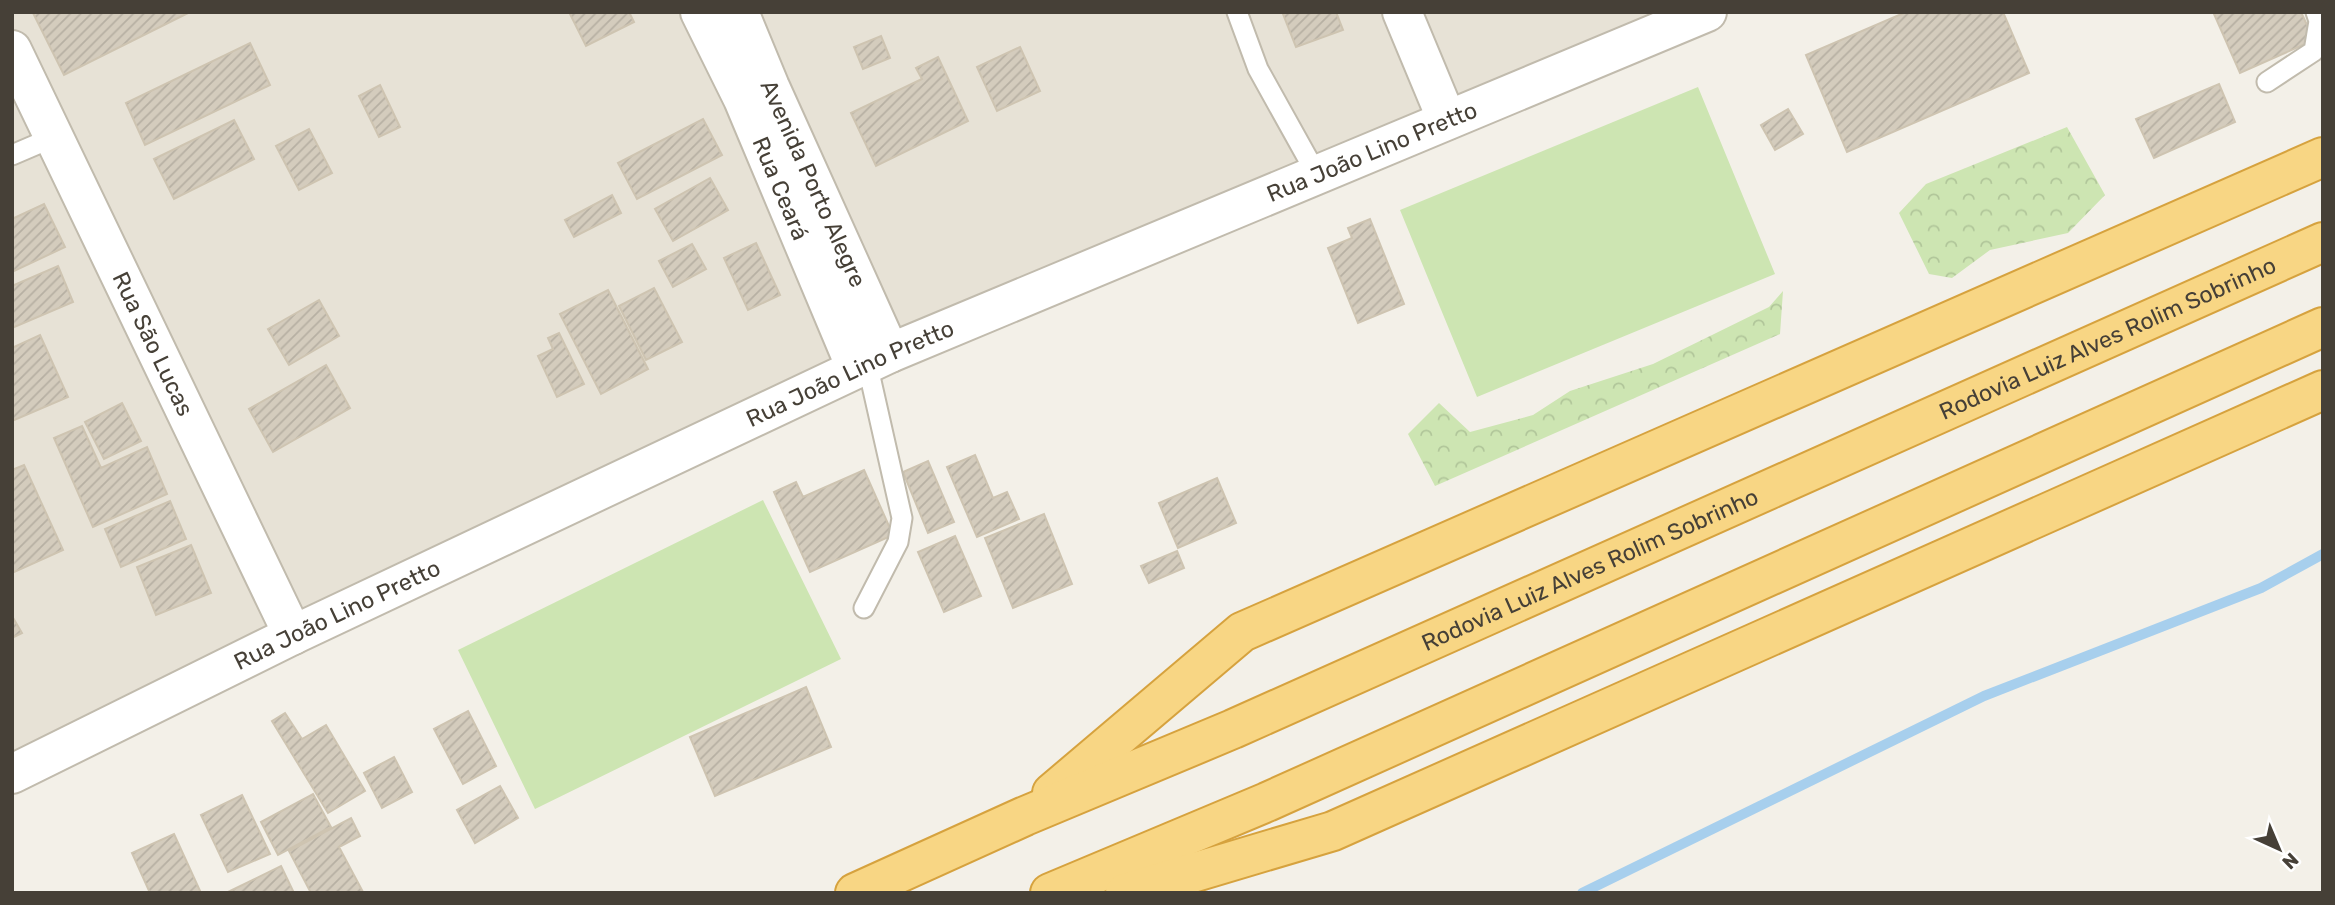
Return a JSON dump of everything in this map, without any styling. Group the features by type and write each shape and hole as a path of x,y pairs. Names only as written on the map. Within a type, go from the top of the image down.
{"highway":[{"path":"1025,816 1242,632 2323,157"},
{"name":"Rodovia Luiz Alves Rolim Sobrinho","path":"855,893 1025,816 1246,723 2323,242"},
{"path":"1050,893 1266,802 2323,327"},
{"path":"1125,893 1333,831 2323,390"}],"street":[{"name":"Rua Ceará","path":"700,12 756,93 871,361"},
{"name":"Avenida Porto Alegre","path":"739,12 756,93"},
{"path":"1402,12 1447,120"},
{"name":"Rua João Lino Pretto","path":"12,774 293,635 871,361 1707,12"},
{"name":"Rua São Lucas","path":"12,50 293,635"}],"lane":[{"path":"1237,12 1258,69 1317,175"},
{"path":"2267,82 2314,51 2319,21 2316,12"},
{"path":"12,155 54,137"},
{"path":"864,608 898,542 902,519 871,361"}],"shaded area":[{"path":"12,12 1707,12 890,353 12,774"}],"green space":[{"path":"1698,87 1775,274 1477,397 1400,210"},
{"path":"2067,127 2105,195 2068,233 1990,250 1952,278 1929,274 1899,213 1926,184"},
{"path":"1783,291 1780,334 1435,486 1408,434 1439,403 1470,432 1533,415 1570,391 1653,364 1769,307"},
{"path":"763,500 841,659 535,809 458,650"}],"building":[{"path":"190,12 64,75 33,13"},
{"path":"569,12 629,12 634,22 586,46"},
{"path":"1336,12 1343,30 1296,47 1283,14"},
{"path":"1906,12 2003,12 2029,73 1847,152 1806,55"},
{"path":"2301,12 2314,40 2240,73 2214,14"},
{"path":"881,36 890,58 863,69 854,47"},
{"path":"250,43 270,85 145,145 126,103"},
{"path":"1020,47 1040,91 997,111 977,67"},
{"path":"938,57 968,121 876,166 851,113 922,79 916,68"},
{"path":"2219,84 2235,122 2154,158 2136,119"},
{"path":"380,85 400,127 379,137 359,96"},
{"path":"1788,109 1803,134 1775,150 1761,125"},
{"path":"703,119 722,155 637,199 618,163"},
{"path":"234,120 254,159 174,199 154,159"},
{"path":"309,129 332,173 299,190 276,146"},
{"path":"710,178 728,210 673,241 655,209"},
{"path":"612,195 621,213 574,237 565,220"},
{"path":"44,204 65,247 12,272 12,219"},
{"path":"1370,219 1404,304 1358,323 1328,248 1352,238 1348,228"},
{"path":"756,243 780,295 748,310 724,258"},
{"path":"692,244 706,269 673,287 659,261"},
{"path":"58,266 73,302 12,328 12,286"},
{"path":"654,288 682,342 646,360 619,306"},
{"path":"608,290 648,369 601,394 560,314"},
{"path":"319,300 339,336 289,365 268,329"},
{"path":"559,333 584,384 557,397 538,356 553,349 548,338"},
{"path":"40,335 68,397 12,421 12,348"},
{"path":"326,365 350,408 273,452 249,409"},
{"path":"122,403 141,441 104,459 85,422"},
{"path":"82,426 101,468 147,447 167,494 93,527 54,438"},
{"path":"975,455 993,498 1007,492 1019,519 977,537 947,467"},
{"path":"928,461 954,522 928,533 903,472"},
{"path":"24,465 63,550 12,573 12,470"},
{"path":"864,470 893,535 810,572 774,492 796,482 803,497"},
{"path":"1217,478 1236,523 1178,548 1159,503"},
{"path":"170,501 186,539 121,567 105,529"},
{"path":"1044,514 1072,584 1013,608 985,538"},
{"path":"955,536 981,596 944,612 918,552"},
{"path":"191,545 211,593 156,615 137,567"},
{"path":"1177,551 1184,568 1149,583 1141,566"},
{"path":"12,616 22,633 12,638"},
{"path":"806,687 831,747 715,796 690,737"},
{"path":"468,711 496,766 463,784 434,729"},
{"path":"285,713 302,739 326,725 365,791 328,813 272,721"},
{"path":"394,757 412,792 382,808 364,773"},
{"path":"500,786 518,818 475,843 457,810"},
{"path":"313,794 331,827 278,855 261,822"},
{"path":"242,795 270,854 228,872 201,815"},
{"path":"351,818 360,836 339,847 363,892 311,893 289,851"},
{"path":"174,834 201,893 150,893 132,853"},
{"path":"281,866 294,893 226,893"}],"waterway":[{"path":"1582,893 1984,696 2261,588 2323,554"}]}
